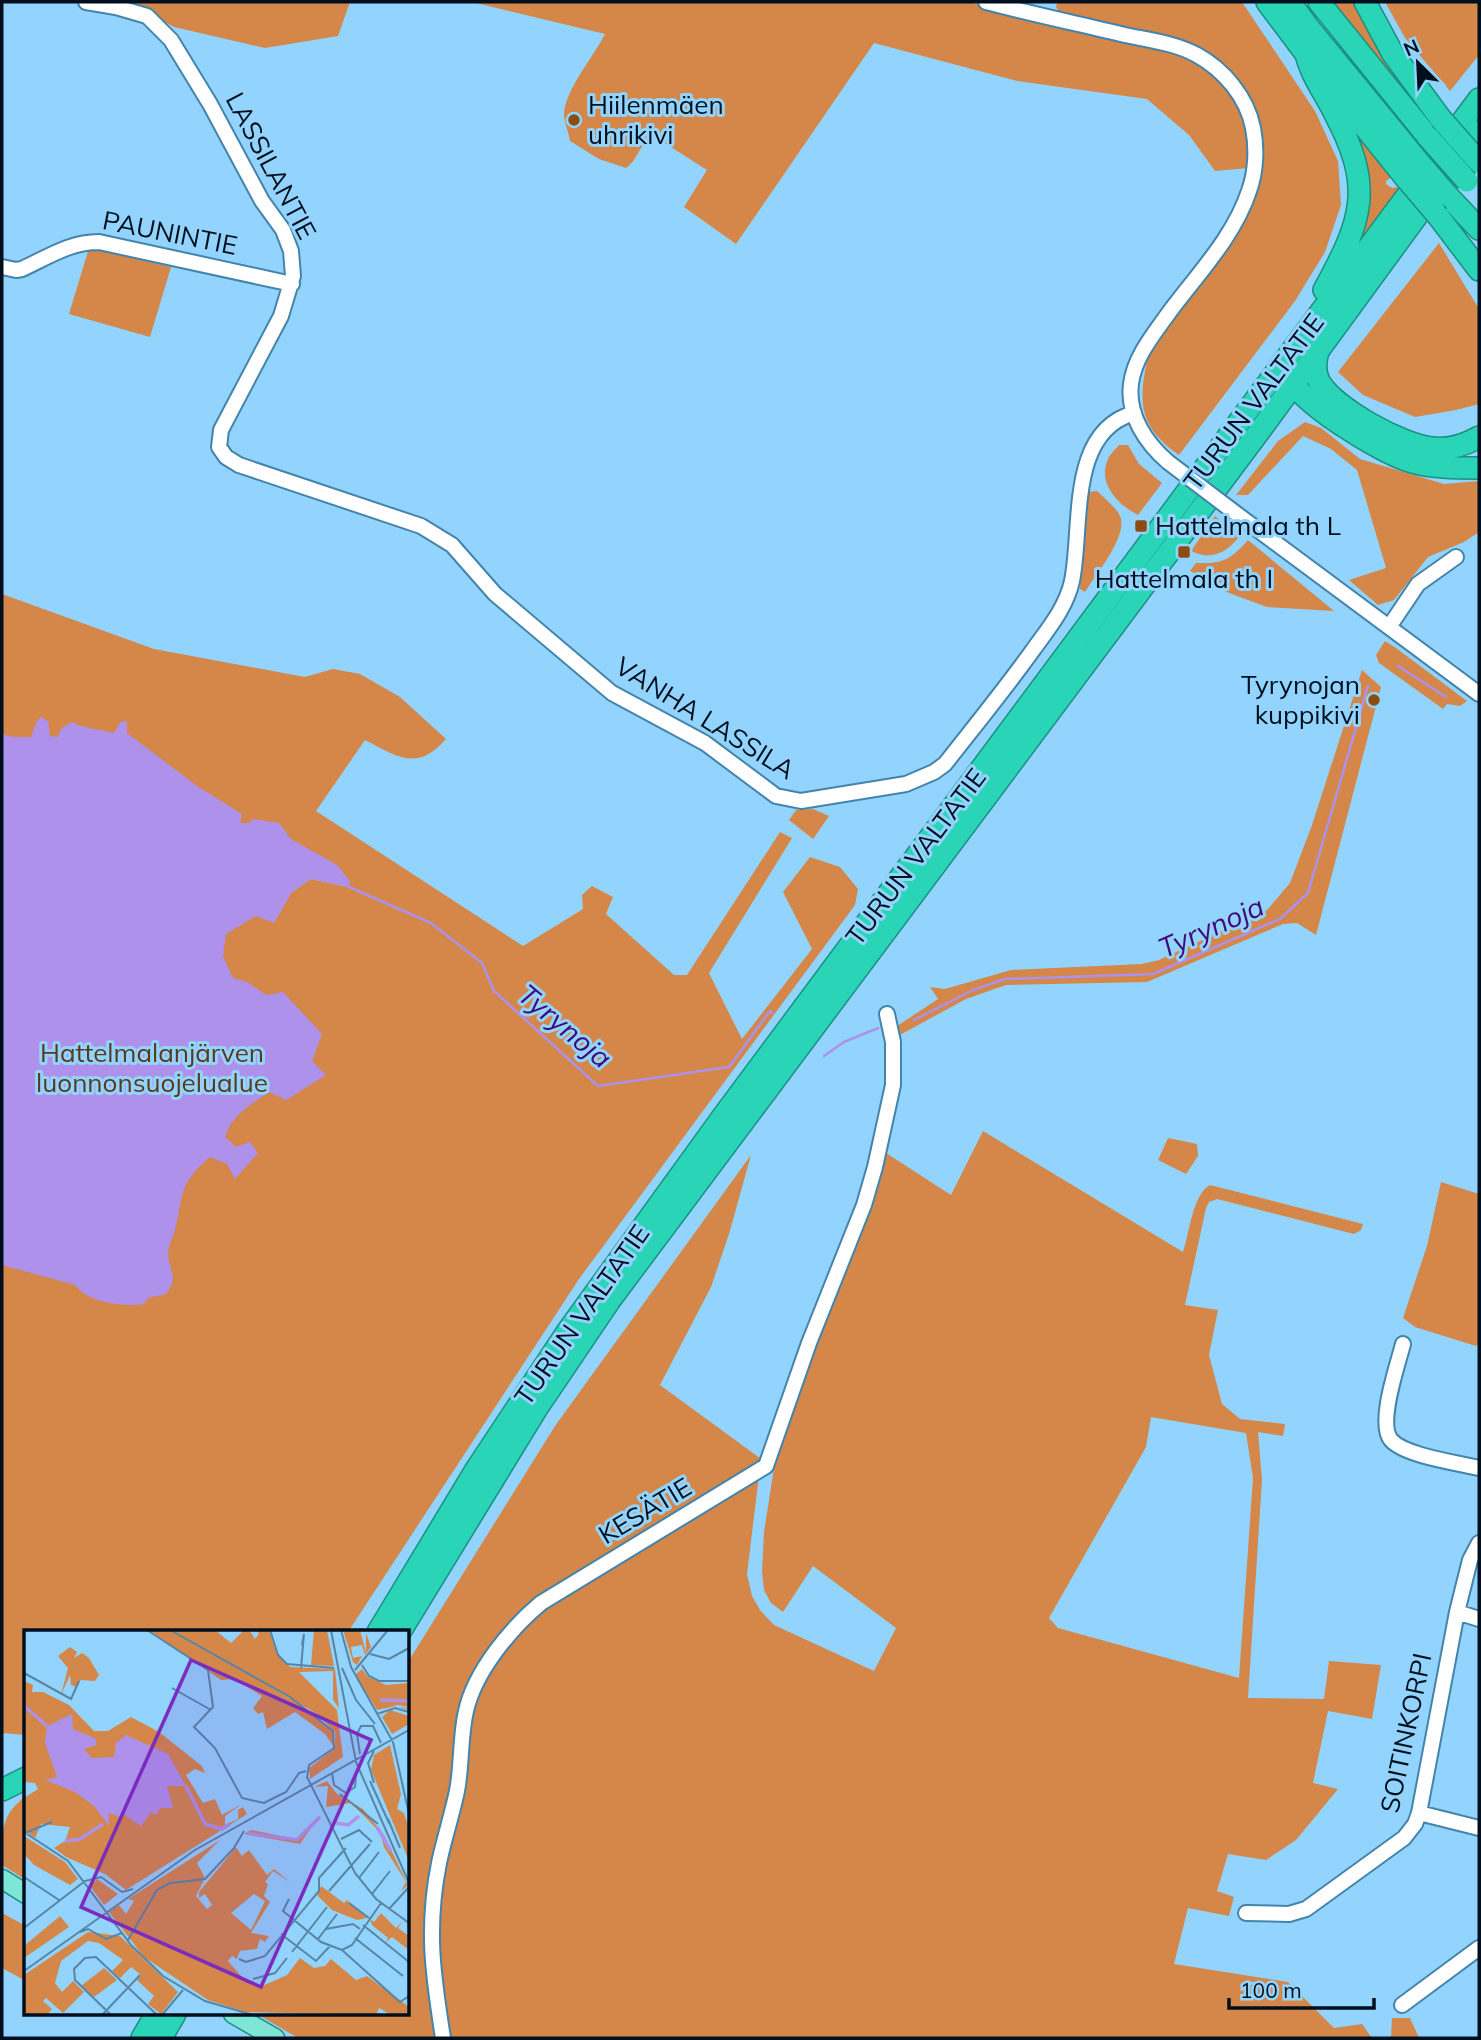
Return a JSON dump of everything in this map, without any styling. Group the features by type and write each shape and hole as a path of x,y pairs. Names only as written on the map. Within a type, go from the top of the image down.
{"highway":[{"path":"1267,2 1306,54 1411,168 1448,196 1479,229"},
{"path":"1290,2 1411,168 1438,216 1479,270"},
{"path":"1318,2 1428,137 1473,187"},
{"path":"1365,2 1393,54 1441,120 1479,162"},
{"path":"1306,54 1309,70 1334,112 1350,147 1359,172 1360,193 1353,236 1319,299 1311,343 1320,384 1368,423 1417,445 1435,449 1455,448 1479,437"},
{"name":"TURUN VALTATIE","path":"401,1630 537,1408 610,1300 1261,429 1292,385 1311,343 1479,99"},
{"name":"TURUN VALTATIE","path":"379,1630 477,1468 567,1332 724,1115 1289,355 1311,343 1479,131"},
{"path":"1289,355 1287,370 1292,385 1309,401 1389,453 1411,462 1479,468"},
{"path":"1261,429 1296,405 1309,401"},
{"path":"2,1790 24,1778"},
{"path":"142,2038 164,2026"}],"main road":[{"path":"2,1879 24,1893"},
{"path":"236,2016 275,2038"}],"street":[{"name":"LASSILANTIE","path":"86,2 146,16 171,40 217,116 262,201 285,235 294,265 292,284 281,316 221,430 219,447"},
{"path":"986,2 1183,49 1213,66 1230,82 1246,105 1255,136 1254,174 1233,226 1150,339 1131,384 1134,414 1147,442 1168,462 1479,695"},
{"name":"PAUNINTIE","path":"2,267 16,271 64,247 99,242 292,284"},
{"name":"VANHA LASSILA","path":"219,447 226,457 239,466 421,526 433,533 452,545 495,594 612,693 705,743 776,796 801,801 906,784 945,764 1011,681 1057,617 1072,580 1084,475 1090,452 1106,428 1134,414"},
{"path":"1389,627 1418,584 1456,557"},
{"name":"KESÄTIE","path":"443,2038 433,1982 432,1914 438,1866 458,1787 466,1710 474,1689 500,1646 522,1619 541,1603 766,1466 809,1343 864,1205 875,1167 893,1084 893,1042 887,1014"},
{"path":"1403,1344 1388,1406 1386,1424 1391,1440 1413,1451 1479,1468"},
{"name":"SOITINKORPI","path":"1246,1913 1289,1914 1306,1909 1404,1838 1415,1824 1457,1612 1470,1560 1479,1544"},
{"path":"1457,1612 1479,1619"},
{"path":"1419,1813 1479,1828"},
{"path":"1402,2005 1479,1948"}],"green space":[{"path":"129,2 350,2 338,36 265,48 174,27"},
{"path":"472,2 968,2 1192,57 1231,91 1249,127 1249,168 1215,171 1189,135 1147,99 1017,81 874,43 736,244 684,207 707,170 655,137 641,147 626,168 599,159 570,141 564,117 569,94 605,34"},
{"path":"1057,2 1242,2 1315,111 1338,161 1341,205 1325,252 1295,301 1179,455 1155,434 1144,412 1143,387 1148,356 1253,205 1258,182 1257,123 1209,54 1061,15 1056,7"},
{"path":"1334,2 1359,2 1427,118"},
{"path":"1385,2 1479,2 1479,55 1450,91 1405,38"},
{"path":"1337,104 1392,177 1386,184 1401,191 1350,260 1357,238"},
{"path":"1439,243 1479,309 1479,404 1415,417 1363,395 1338,372"},
{"path":"89,248 171,267 150,337 69,314"},
{"path":"1305,422 1321,428 1360,459 1444,484 1479,481 1479,532 1464,542 1428,557 1394,600 1378,605 1349,580 1386,568 1357,470 1331,449 1303,436 1248,495 1236,495 1278,441"},
{"path":"1119,445 1128,445 1139,464 1162,483 1138,515 1123,505 1107,485 1105,468 1109,457"},
{"path":"1097,491 1120,516 1120,534 1085,592 1080,589 1088,492"},
{"path":"1215,516 1239,537 1218,554 1205,555 1191,551"},
{"path":"1248,540 1334,611 1267,607 1229,593 1190,571 1196,563 1213,563 1225,559"},
{"path":"2,594 154,649 305,677 333,669 360,674 400,697 446,739 436,749 416,758 397,756 365,740 316,811 523,946 583,909 582,895 592,886 613,897 606,914 674,975 687,975 780,832 792,838 709,973 742,1039 812,949 783,892 810,857 840,867 858,889 855,905 579,1279 349,1630 24,1630 24,1735 2,1733","holes":["327,859 348,887 311,879 292,892"]},
{"path":"1385,641 1467,701 1460,706 1447,704 1443,709 1379,663 1376,655"},
{"path":"1362,670 1381,687 1316,935 1297,923 1283,924 1147,982 1006,985 966,999 898,1036 897,1026 938,999 930,987 945,989 1011,970 1142,964 1159,960 1267,910 1290,883 1312,825"},
{"path":"813,809 829,816 813,839 789,820 796,810"},
{"path":"983,1131 1183,1252 1199,1196 1210,1185 1363,1224 1361,1230 1354,1234 1217,1199 1209,1202 1206,1208 1185,1305 1218,1310 1209,1355 1222,1404 1240,1419 1285,1424 1283,1436 1258,1432 1262,1480 1248,1698 1324,1699 1329,1661 1381,1665 1372,1719 1328,1711 1313,1783 1338,1789 1296,1840 1266,1860 1228,1854 1217,1891 1234,1897 1229,1916 1188,1908 1174,1964 1288,1982 1334,2028 1362,2024 1372,2038 298,2038 260,2016 410,2016 410,1659 555,1426 751,1155 711,1287 660,1385 761,1459 747,1574 752,1596 760,1610 774,1625 874,1671 896,1628 813,1566 783,1612 771,1603 764,1590 762,1572 764,1532 774,1468 821,1329 886,1153 951,1195","holes":["1151,1417 1246,1433 1253,1478 1239,1678 1058,1628 1049,1618 1146,1447"]},
{"path":"1168,1138 1197,1144 1198,1156 1186,1174 1158,1160"},
{"path":"1441,1182 1479,1194 1479,1343 1476,1346 1415,1327 1403,1318 1427,1246"},
{"path":"24,1798 24,1879 2,1865 4,1826 11,1810"},
{"path":"2,1913 24,1925 24,1980 2,1968"},
{"path":"1392,2018 1410,2018 1419,2038 1391,2038"}],"shaded area":[{"name":"Hattelmalanjärven luonnonsuojelualue","path":"41,717 48,721 50,736 57,737 62,728 72,722 114,733 120,722 127,721 127,733 197,786 242,814 240,823 249,823 253,819 279,823 291,839 337,865 350,881 349,887 311,879 292,892 274,923 256,916 226,934 223,956 233,978 247,982 266,995 283,992 322,1034 312,1061 326,1075 286,1100 269,1092 243,1111 232,1123 225,1137 236,1147 250,1142 258,1153 235,1179 227,1164 210,1157 192,1175 184,1190 168,1252 173,1278 170,1288 166,1294 148,1298 144,1304 127,1305 97,1300 75,1285 2,1265 2,734 31,737"}],"waterway":[{"path":"1398,666 1446,697"},
{"name":"Tyrynoja","path":"914,1020 973,990 1005,979 1153,974 1280,919 1308,893 1368,686"},
{"name":"Tyrynoja","path":"349,887 431,923 482,963 494,991 598,1086 729,1067 770,1011 772,1013"},
{"path":"824,1056 844,1042 878,1028"}],"place":[{"name":"Hiilenmäen uhrikivi","path":"574,120"},
{"name":"Hattelmala th L","path":"1141,526"},
{"name":"Hattelmala th I","path":"1184,552"},
{"name":"Tyrynojan kuppikivi","path":"1374,700"}]}
